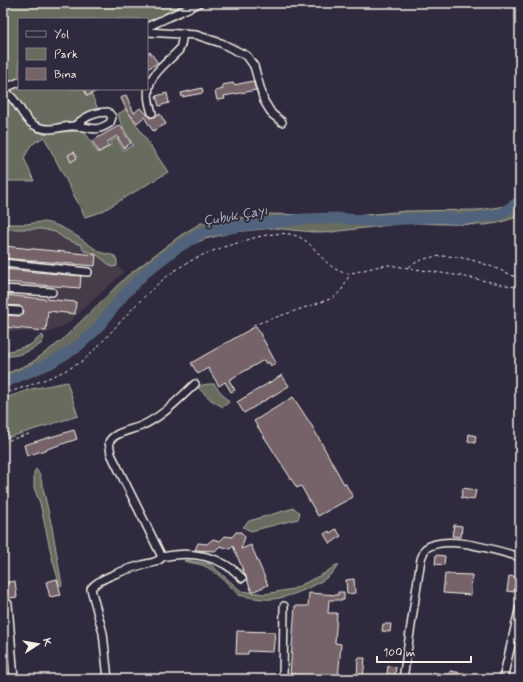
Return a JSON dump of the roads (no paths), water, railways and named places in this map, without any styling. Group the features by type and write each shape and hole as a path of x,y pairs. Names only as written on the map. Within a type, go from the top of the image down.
{"street":[{"path":"148,27 199,3"},
{"path":"148,32 182,33 208,38 247,56 254,66 264,101 272,114 282,122"},
{"path":"152,113 148,100 150,83 155,72 179,50 182,33"},
{"path":"18,82 3,90 16,100 27,120 33,125 47,129 75,126"},
{"path":"3,263 88,272"},
{"path":"3,289 52,292"},
{"path":"3,310 19,311"},
{"path":"162,557 113,459 109,442 114,437 156,418 195,384"},
{"path":"403,679 421,558 425,548 435,544 454,543 476,546 520,557"},
{"path":"108,679 104,633 91,589 95,583 133,567 158,561 162,557 186,554 212,558 228,564 242,578"},
{"path":"3,604 8,604 14,679"},
{"path":"283,679 284,606"},
{"path":"503,679 520,606"}],"waterway":[{"name":"Çubuk Çayı","path":"3,383 49,364 77,347 96,330 122,297 147,271 177,248 204,232 248,225 304,219 336,218 369,221 444,217 459,219 477,218 501,214 520,201"}]}
